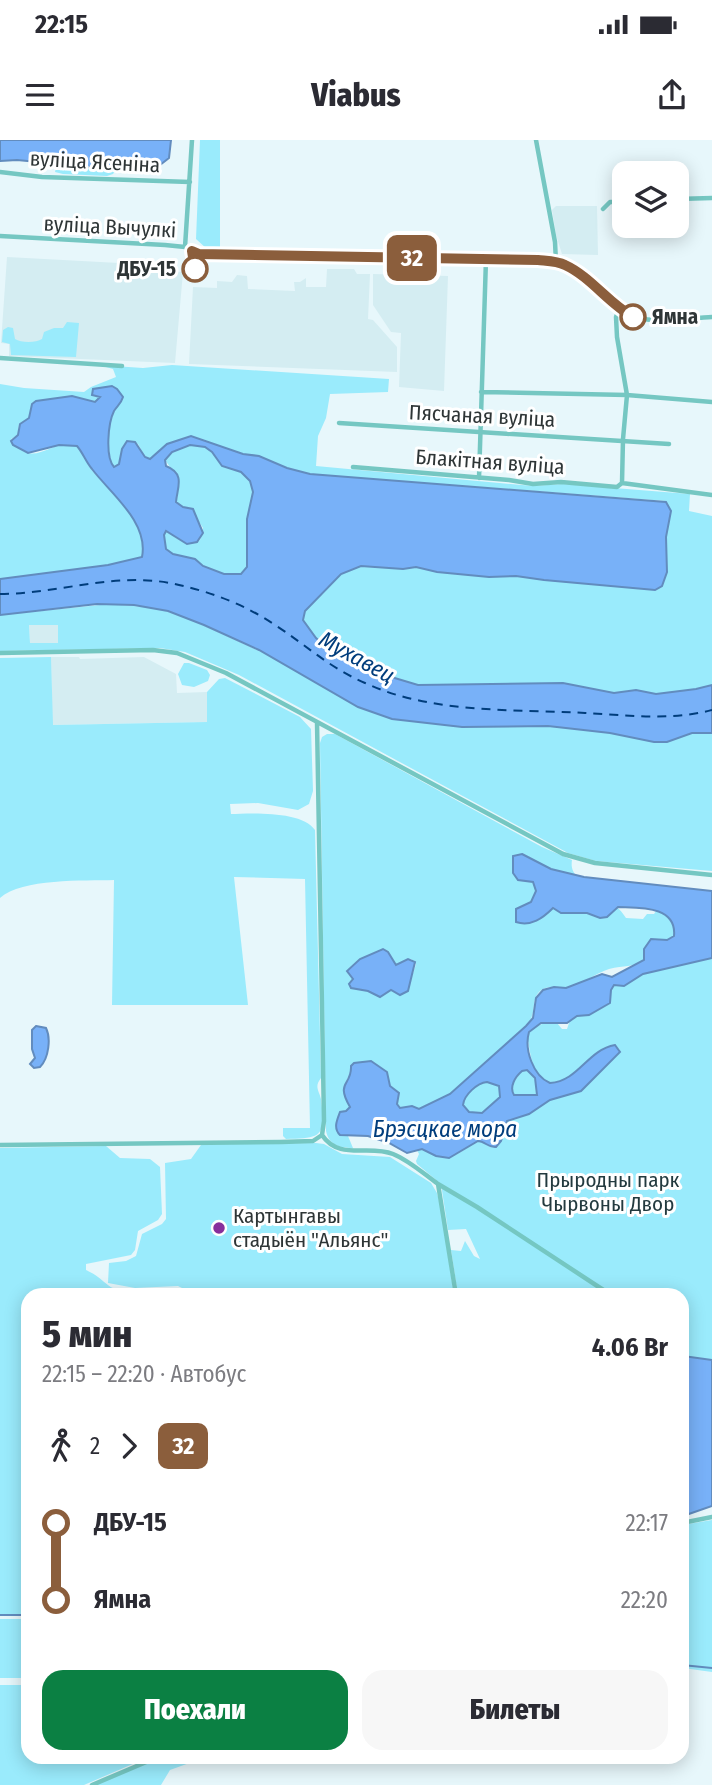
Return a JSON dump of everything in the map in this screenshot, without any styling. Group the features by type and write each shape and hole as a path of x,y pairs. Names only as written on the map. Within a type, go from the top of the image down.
{"street":[{"path":"185,247 192,140"},
{"path":"536,140 555,242 556,262"},
{"name":"вуліца Ясеніна","path":"0,172 42,177 190,182"},
{"path":"689,199 712,198"},
{"path":"603,209 612,202"},
{"name":"вуліца Вычулкі","path":"0,236 185,247 199,254 486,258 556,262 578,272 619,309"},
{"path":"479,478 486,258"},
{"path":"622,483 627,395 617,337 616,317 619,309 642,319 712,317"},
{"path":"0,358 122,366"},
{"path":"481,392 627,395 712,402"},
{"name":"Пясчаная вуліца","path":"339,423 669,444"},
{"name":"Блакітная вуліца","path":"353,467 533,484 561,482 617,487 622,483 712,494"},
{"path":"0,653 153,650 177,653 226,673 572,858 603,864 712,875"},
{"path":"317,721 324,1121 322,1135"},
{"path":"0,1145 310,1141 322,1135"},
{"path":"322,1135 331,1145 344,1150 378,1151 394,1155 600,1288"},
{"path":"439,1185 455,1288"},
{"path":"689,1522 712,1517"},
{"path":"92,1785 142,1764"}],"shaded area":[{"path":"556,206 597,206 598,255 562,254 552,210"},
{"path":"7,257 119,263 119,272 136,272 137,269 183,272 175,363 9,356 9,344 1,343"},
{"path":"327,269 354,269 357,274 370,274 368,319 373,320 397,347 397,372 189,364 193,287 217,288 217,281 232,282 237,275 247,276 248,289 295,291 294,282 306,278 306,287 326,287"},
{"path":"373,274 448,276 444,391 399,387 401,333 391,332 373,305"},
{"path":"58,624 58,643 30,643 29,625"},
{"path":"51,657 144,657 176,674 177,693 207,692 207,722 52,725"}],"green space":[{"path":"200,140 220,140 220,247 207,249 196,239"},
{"path":"57,164 113,167 115,171 107,176 63,174 55,172"},
{"path":"67,322 79,323 76,357 11,355 10,344 2,342 3,330 8,327 13,328 15,339 32,342 42,339 44,332 63,328"},
{"path":"99,365 143,368 172,365 389,379 388,392 330,394 326,418 318,436 316,466 533,486 563,484 690,494 689,511 712,516 712,685 656,694 632,690 614,693 563,683 418,685 378,673 328,648 316,638 303,620 305,611 341,574 361,566 403,569 416,567 437,572 516,576 655,590 667,572 666,537 671,511 666,501 310,474 191,436 167,444 150,459 145,457 138,444 129,441 119,464 114,467 109,448 109,432 114,412 123,397 111,387 95,389 93,396 100,397 95,402 72,396 36,401 32,405 29,418 19,424 18,435 11,439 13,445 28,453 64,444 76,446 91,469 134,520 143,544 142,557 108,565 0,579 0,384 84,392 116,377 113,369"},
{"path":"190,445 205,447 222,466 241,472 250,481 253,492 247,519 247,567 241,574 224,574 203,566 195,559 173,554 166,549 166,531 182,542 191,543 200,540 203,528 189,507 183,507 176,502 177,477 165,460 172,452"},
{"path":"110,604 157,608 192,620 266,654 358,707 392,719 462,727 548,726 610,733 654,742 667,742 692,733 712,733 712,871 596,861 568,853 239,675 185,652 160,648 0,651 0,615","holes":["29,625 58,625 58,643 30,643"]},
{"path":"51,657 53,725 207,722 207,692 219,679 225,678 300,717 311,729 313,791 309,804 298,810 258,803 230,804 231,814 289,816 300,819 315,830 321,1078 317,1086 323,1122 321,1129 314,1136 286,1139 283,1136 283,1128 310,1128 305,879 234,877 248,1005 112,1005 114,880 38,884 23,887 0,898 0,658"},
{"path":"184,663 207,670 210,675 208,681 194,687 182,685 178,674"},
{"path":"335,734 542,847 572,860 575,874 616,906 626,918 643,919 657,910 670,920 674,932 674,936 667,940 651,939 643,952 644,960 640,963 609,969 571,987 548,987 539,992 532,1017 526,1026 450,1094 419,1109 412,1106 400,1108 397,1104 399,1093 390,1086 387,1072 371,1061 352,1064 344,1088 350,1107 346,1111 340,1111 336,1127 340,1135 348,1136 353,1148 335,1145 326,1131 322,737","holes":["381,950 388,951 396,965 411,959 416,964 407,992 399,995 392,990 380,997 368,991 351,988 349,985 353,978 348,974 360,959"]},
{"name":"Прыродны парк Чырвоны Двор","path":"712,958 712,1360 689,1357 689,1288 457,1288 451,1250 461,1251 465,1241 474,1256 480,1259 466,1229 448,1230 441,1184 416,1161 419,1154 417,1150 446,1157 457,1154 478,1141 490,1147 498,1146 507,1121 529,1114 550,1100 581,1091 620,1050 615,1045 605,1048 568,1077 550,1083 535,1069 527,1036 540,1025 557,1023 562,1029 567,1029 570,1020 589,1015 609,1004 614,985 624,986 643,974"},
{"path":"522,1071 529,1071 533,1077 537,1086 536,1096 513,1094 513,1083"},
{"path":"487,1082 499,1086 500,1097 482,1113 469,1112 463,1105 466,1097 475,1087"},
{"path":"316,1143 324,1144 342,1154 390,1157 431,1183 437,1193 453,1288 135,1288 108,1283 109,1263 126,1261 136,1256 142,1234 162,1224 166,1219 165,1163 191,1159 201,1145"},
{"path":"106,1146 120,1158 150,1159 160,1167 162,1214 158,1220 138,1231 135,1250 131,1255 86,1264 86,1270 113,1288 21,1288 21,1615 0,1615 0,1148"},
{"path":"712,1520 712,1672 689,1669 689,1524"},
{"path":"0,1619 21,1619 21,1678 0,1678"},
{"path":"0,1685 21,1685 21,1764 133,1764 84,1785 0,1785"},
{"path":"144,1764 187,1764 170,1770 161,1785 95,1785"}],"water":[{"path":"0,140 171,140 169,158 160,165 137,163 101,168 17,160 0,161"},
{"path":"112,386 123,397 114,411 109,431 109,456 114,467 119,464 127,441 135,442 145,457 150,459 167,444 191,436 310,474 666,502 671,511 666,537 667,572 662,586 655,590 516,576 489,577 437,572 416,567 403,569 361,566 341,574 305,611 303,620 316,638 328,648 378,673 418,685 563,683 614,693 636,690 656,694 712,685 712,733 692,733 667,742 654,742 610,733 548,726 462,727 392,719 358,707 259,650 168,611 134,605 97,604 0,615 0,579 108,565 142,557 143,544 134,520 77,446 59,445 28,453 13,445 11,441 18,435 20,424 29,418 32,404 36,401 72,396 95,402 100,397 92,395 93,389","holes":["190,445 205,447 222,466 241,472 250,481 253,492 247,519 247,567 241,574 224,574 203,566 195,559 173,554 166,549 166,531 187,544 197,542 203,533 193,509 176,502 178,477 166,466 165,460 172,452"]},
{"name":"Брэсцкае мора","path":"522,854 551,869 584,877 712,891 712,958 643,974 624,986 614,985 610,1003 589,1015 577,1016 567,1023 541,1023 529,1032 531,1061 539,1074 550,1083 568,1077 605,1048 615,1045 620,1052 581,1091 550,1100 529,1114 507,1121 501,1141 496,1147 478,1141 449,1158 436,1156 422,1149 407,1153 368,1136 340,1135 336,1124 340,1112 350,1107 344,1088 354,1063 371,1061 387,1072 390,1086 399,1093 397,1104 400,1108 412,1106 419,1109 450,1094 526,1026 533,1018 536,998 543,990 566,988 602,974 612,977 644,960 644,949 651,939 667,940 674,936 673,926 663,913 645,908 618,907 607,917 600,918 587,913 561,913 553,908 536,921 516,922 516,909 531,902 536,891 533,882 518,880 513,873 513,856","holes":["527,1070 535,1078 537,1095 514,1095 512,1085 515,1079 522,1071","487,1082 499,1086 500,1097 482,1113 469,1112 463,1105 466,1097 475,1087"]},
{"path":"383,949 396,965 408,959 415,962 408,991 400,995 391,990 380,997 368,991 351,988 349,984 353,979 347,971 360,959"},
{"path":"36,1026 46,1028 49,1042 43,1063 34,1068 30,1064 35,1058 32,1030"},
{"path":"689,1357 712,1360 712,1506 689,1514"}],"waterway":[{"path":"0,1615 21,1615"},
{"path":"689,1666 712,1668"}],"ferry route":[{"path":"0,594 112,581 157,581 215,595 251,610 340,670 365,683 418,700 501,710 648,716 712,710"}],"bus line":[{"name":"32","path":"195,269 192,251 199,254 538,260 556,262 578,272 611,303 633,317"}],"place":[{"name":"ДБУ-15","path":"195,269"},
{"name":"Ямна","path":"633,317"},
{"name":"Картынгавы стадыён \"Альянс\"","path":"219,1228"}],"water label":[{"name":"Мухавец","path":"357,657"}]}
